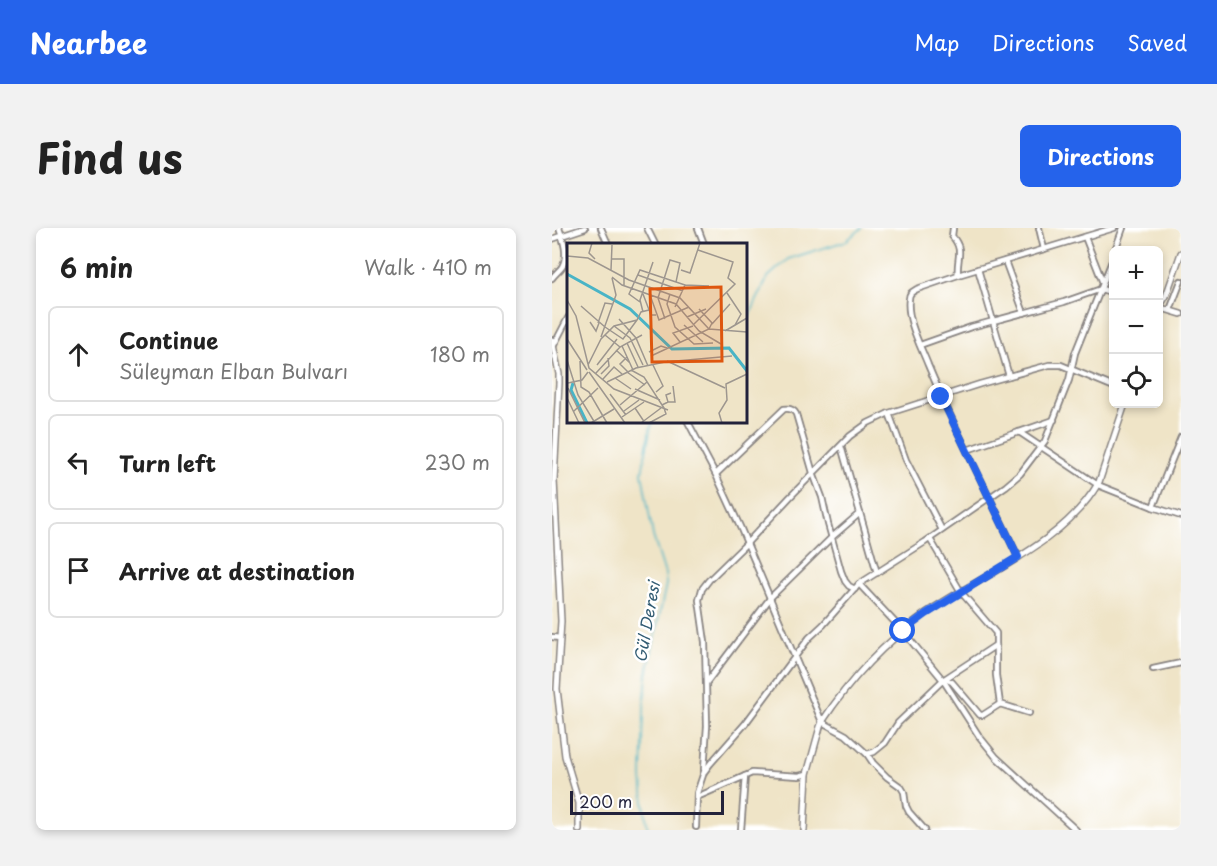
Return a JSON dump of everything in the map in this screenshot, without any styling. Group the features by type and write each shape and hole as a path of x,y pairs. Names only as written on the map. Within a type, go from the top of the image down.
{"street":[{"path":"559,228 567,254"},
{"path":"552,239 585,228"},
{"path":"601,228 608,243"},
{"path":"647,228 654,243"},
{"path":"698,228 704,243"},
{"path":"953,228 952,234 960,250 958,275"},
{"path":"1039,228 1044,249"},
{"path":"1018,557 941,397 911,317 909,296 917,289 958,275 1114,228"},
{"path":"1116,246 1123,228"},
{"path":"1085,237 1102,286 1109,290"},
{"path":"552,278 564,262 565,246"},
{"path":"1163,301 1181,253"},
{"path":"1005,261 1024,313"},
{"path":"696,827 697,797 704,772 749,719 809,638 823,626 857,587 1006,486 1020,474 1041,448 1054,420 1076,353 1109,267"},
{"path":"978,269 1009,376"},
{"path":"1170,310 1181,281"},
{"path":"920,345 971,327 1064,302 1102,286"},
{"path":"1163,309 1181,314"},
{"path":"567,320 553,342 559,383 554,480 561,621 556,689 565,756 579,803 579,830"},
{"path":"552,367 556,360"},
{"path":"704,772 707,726 705,642 699,600 702,589 841,446 861,427 889,413 1049,365 1061,365 1109,385"},
{"path":"804,830 807,774 822,722 844,690 876,655 903,631 926,614 1052,535 1067,522 1098,485 1124,408"},
{"path":"716,474 784,409 794,411 822,497 831,538 845,581 849,586 857,587 903,631 944,680 979,736 996,757 1076,830"},
{"path":"889,413 906,460 942,530"},
{"path":"967,450 1054,420"},
{"path":"689,423 716,474 747,543 822,722 846,735 903,789 909,812 925,830"},
{"path":"1019,432 1098,485 1181,516"},
{"path":"1154,507 1181,437"},
{"path":"841,446 877,573"},
{"path":"706,682 771,597 860,513"},
{"path":"930,539 961,592 997,635 996,675 1000,704"},
{"path":"552,637 560,638"},
{"path":"867,754 874,752 885,743 898,723 944,680 996,645"},
{"path":"1153,669 1181,663"},
{"path":"944,680 952,682 980,715 984,715 1000,704"},
{"path":"1000,704 1029,713"},
{"path":"697,797 754,773 799,776 807,774"},
{"path":"741,830 745,776"}],"waterway":[{"name":"Gül Deresi","path":"747,321 768,277 788,259 846,241 862,228"},
{"name":"Gül Deresi","path":"648,830 642,776 644,710 647,674 666,584 653,536 642,473 653,423"}],"route":[{"path":"903,631 926,614 1018,557 941,397"}]}
